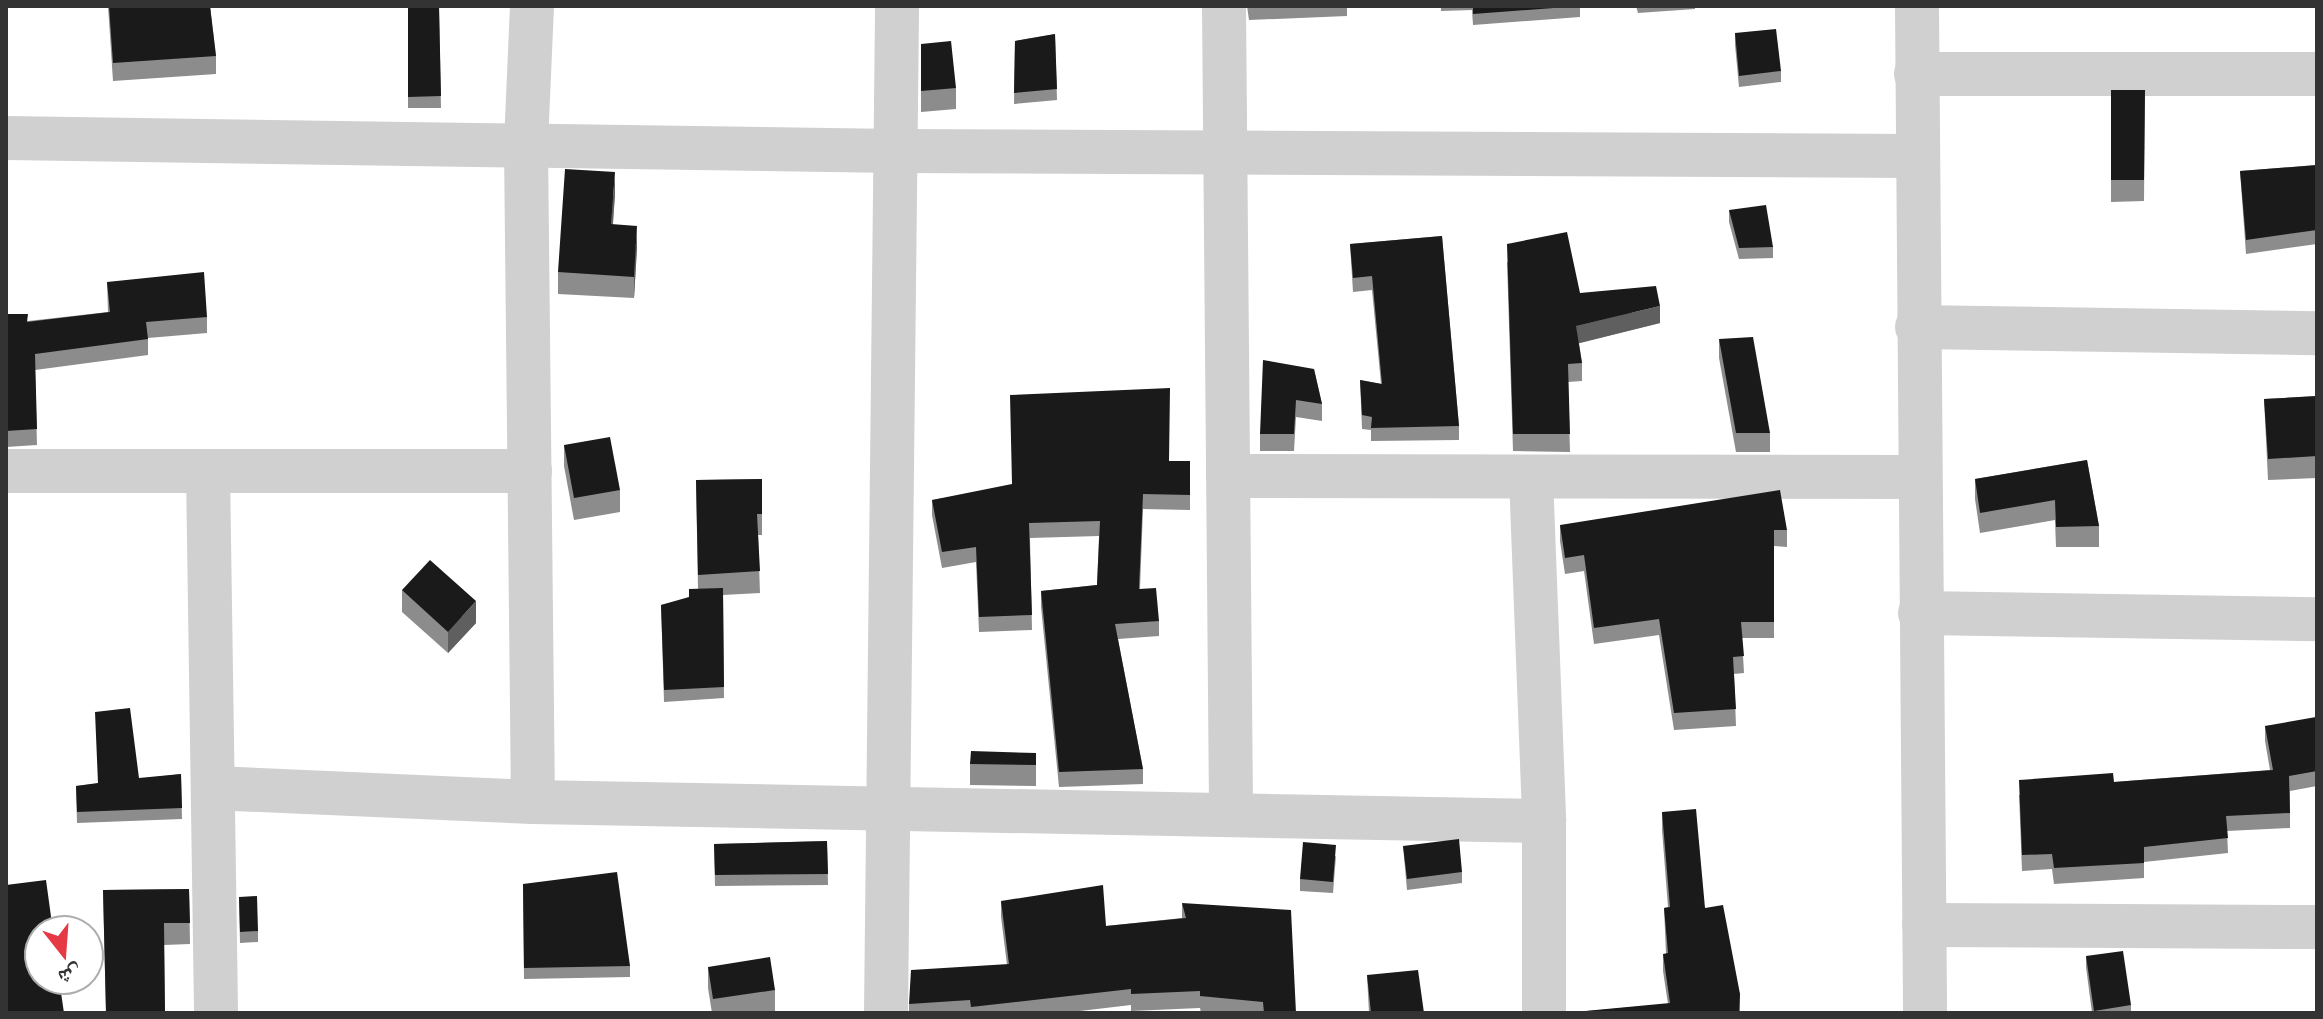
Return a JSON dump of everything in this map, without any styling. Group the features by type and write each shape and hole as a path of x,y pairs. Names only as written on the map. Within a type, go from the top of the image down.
{"street":[{"path":"532,6 526,146 533,802"},
{"path":"886,1013 897,6"},
{"path":"1224,6 1231,815"},
{"path":"1917,6 1917,327 1925,1013"},
{"path":"1916,74 2317,74"},
{"path":"6,138 896,151 1916,156"},
{"path":"1917,327 2317,333"},
{"path":"6,471 530,471"},
{"path":"208,471 216,1013"},
{"path":"1228,476 1919,477"},
{"path":"1531,477 1544,821 1544,1013"},
{"path":"1920,613 2317,619"},
{"path":"213,788 533,802 1544,821"},
{"path":"1924,925 2317,927"}],"building":[{"path":"109,6 210,6 216,56 113,63"},
{"path":"408,6 439,6 441,96 408,97"},
{"path":"1473,6 1580,6 1473,14"},
{"path":"1776,29 1781,71 1739,76 1735,33"},
{"path":"1055,34 1057,89 1014,93 1015,41"},
{"path":"951,41 956,88 921,91 921,44"},
{"path":"2111,90 2145,90 2144,180 2111,180"},
{"path":"2317,165 2317,230 2246,240 2240,171"},
{"path":"565,169 615,172 611,224 637,226 634,277 558,272"},
{"path":"1766,205 1773,247 1739,248 1729,210"},
{"path":"1567,232 1580,293 1656,286 1660,306 1576,326 1582,363 1568,364 1570,434 1513,434 1507,244"},
{"path":"1442,236 1459,426 1371,428 1372,417 1362,415 1360,380 1382,384 1372,276 1353,278 1350,244"},
{"path":"204,272 207,317 146,322 148,339 35,354 37,429 6,431 6,314 28,314 27,322 110,312 107,282"},
{"path":"1753,337 1770,433 1736,433 1719,339"},
{"path":"1263,360 1314,369 1322,404 1296,400 1294,434 1260,434"},
{"path":"1170,388 1169,461 1190,461 1190,495 1143,494 1139,589 1156,588 1159,621 1115,624 1143,769 1059,772 1041,591 1097,585 1100,521 1029,523 1032,615 979,617 976,547 942,552 932,500 1012,484 1010,395"},
{"path":"2317,396 2317,456 2268,459 2264,399"},
{"path":"610,437 620,490 574,498 564,445"},
{"path":"2087,460 2099,526 2056,527 2055,500 1980,513 1975,479"},
{"path":"762,479 762,514 757,514 760,571 698,575 696,480"},
{"path":"1780,490 1787,530 1774,530 1774,622 1741,622 1744,656 1733,657 1736,709 1674,713 1659,619 1594,628 1584,555 1565,558 1560,525"},
{"path":"430,560 476,601 448,632 402,590"},
{"path":"723,588 724,687 664,690 661,605 689,597 689,589"},
{"path":"130,708 139,778 181,774 182,808 77,812 76,786 98,783 95,712"},
{"path":"2316,717 2317,771 2289,776 2290,813 2226,816 2228,838 2144,847 2144,863 2054,868 2052,854 2022,855 2019,780 2113,773 2114,782 2273,770 2265,726"},
{"path":"971,751 1036,753 1036,765 970,764"},
{"path":"1696,809 1705,908 1723,905 1740,994 1739,1013 1564,1013 1670,1003 1663,954 1668,953 1664,908 1670,907 1662,812"},
{"path":"1459,839 1462,872 1407,879 1403,846"},
{"path":"827,841 828,874 715,875 714,844"},
{"path":"1303,842 1336,845 1333,882 1300,879"},
{"path":"617,872 630,966 524,968 523,884"},
{"path":"46,880 51,915 24,915 24,995 61,995 64,1013 6,1013 6,885"},
{"path":"1103,885 1106,926 1186,918 1182,903 1291,910 1296,1013 1264,1013 1263,1002 1200,996 1200,991 1131,994 1131,989 971,1007 970,1000 909,1004 911,970 1009,964 1001,901"},
{"path":"189,889 190,923 164,923 165,1013 106,1013 103,890"},
{"path":"257,896 258,931 240,932 239,897"},
{"path":"2123,951 2131,1005 2094,1011 2086,956"},
{"path":"770,957 775,990 713,999 708,967"},
{"path":"1418,970 1424,1013 1371,1013 1367,975"}]}
